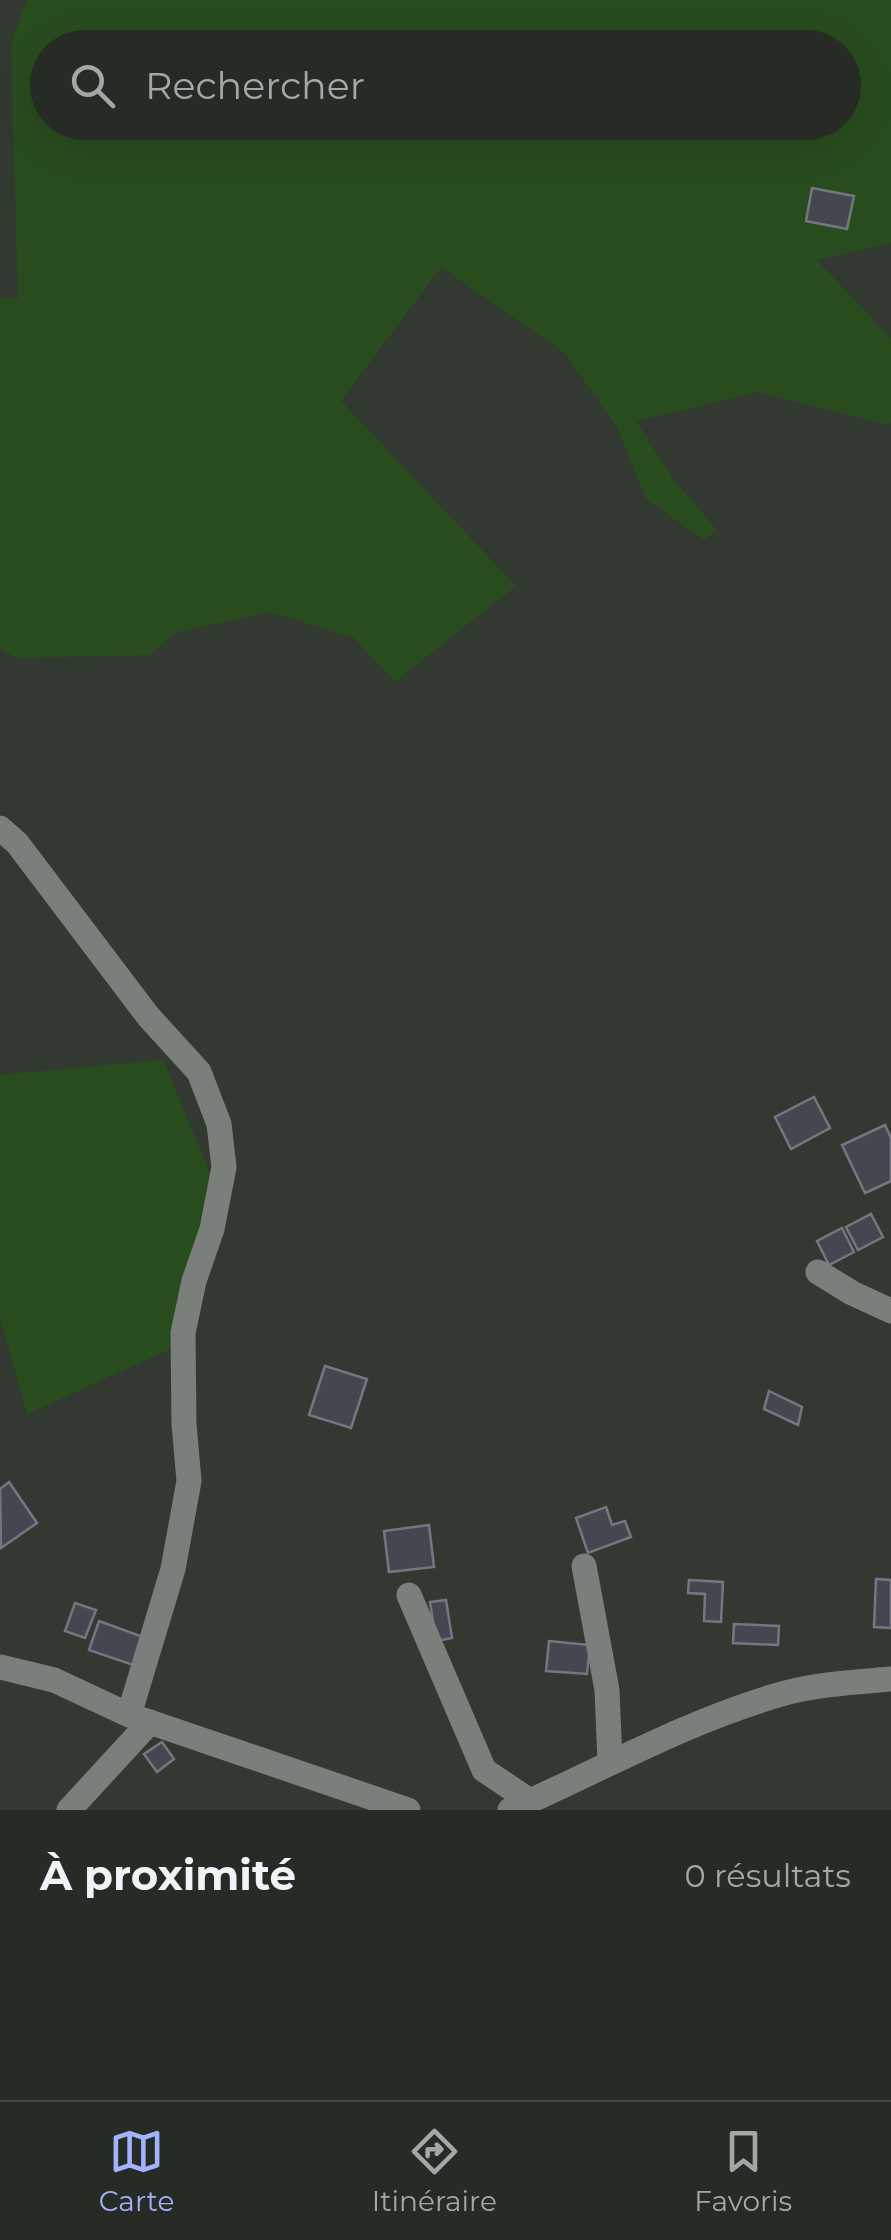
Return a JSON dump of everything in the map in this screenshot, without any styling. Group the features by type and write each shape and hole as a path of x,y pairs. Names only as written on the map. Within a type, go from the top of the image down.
{"street":[{"path":"0,828 29,858 148,1016 199,1072 219,1124 224,1167 212,1229 194,1281 183,1334 189,1481 140,1718 69,1810"},
{"path":"818,1272 852,1294 891,1310"},
{"path":"584,1566 607,1690 610,1762"},
{"path":"408,1595 484,1770 520,1806 692,1726 785,1694 891,1679"},
{"path":"0,1667 54,1680 140,1718 408,1810"}],"green space":[{"path":"27,0 891,0 891,243 817,260 891,339 889,425 758,392 636,421 673,479 717,530 704,540 646,499 618,429 565,353 441,267 341,401 516,586 395,682 354,638 271,612 177,632 150,655 17,658 0,649 0,297 18,299 11,43"},
{"path":"163,1060 210,1173 175,1347 27,1414 0,1317 0,1075"}],"building":[{"path":"812,188 854,196 847,229 806,221"},
{"path":"814,1097 830,1128 791,1149 775,1117"},
{"path":"885,1125 891,1138 891,1181 865,1193 842,1145"},
{"path":"871,1214 883,1237 858,1250 846,1227"},
{"path":"842,1228 854,1252 829,1265 817,1241"},
{"path":"325,1366 367,1379 351,1428 309,1415"},
{"path":"769,1391 802,1407 798,1425 764,1409"},
{"path":"9,1482 37,1523 1,1548 0,1489"},
{"path":"606,1507 612,1525 625,1521 631,1537 588,1553 576,1518"},
{"path":"429,1525 434,1567 389,1572 384,1531"},
{"path":"876,1579 891,1580 891,1628 874,1627"},
{"path":"689,1580 723,1582 721,1622 704,1621 705,1594 688,1593"},
{"path":"446,1600 452,1638 436,1641 430,1602"},
{"path":"75,1603 96,1610 85,1638 65,1631"},
{"path":"99,1621 143,1637 133,1665 89,1650"},
{"path":"734,1624 779,1626 778,1645 733,1643"},
{"path":"549,1641 590,1645 587,1674 546,1671"},
{"path":"162,1742 174,1759 157,1772 144,1754"}]}
